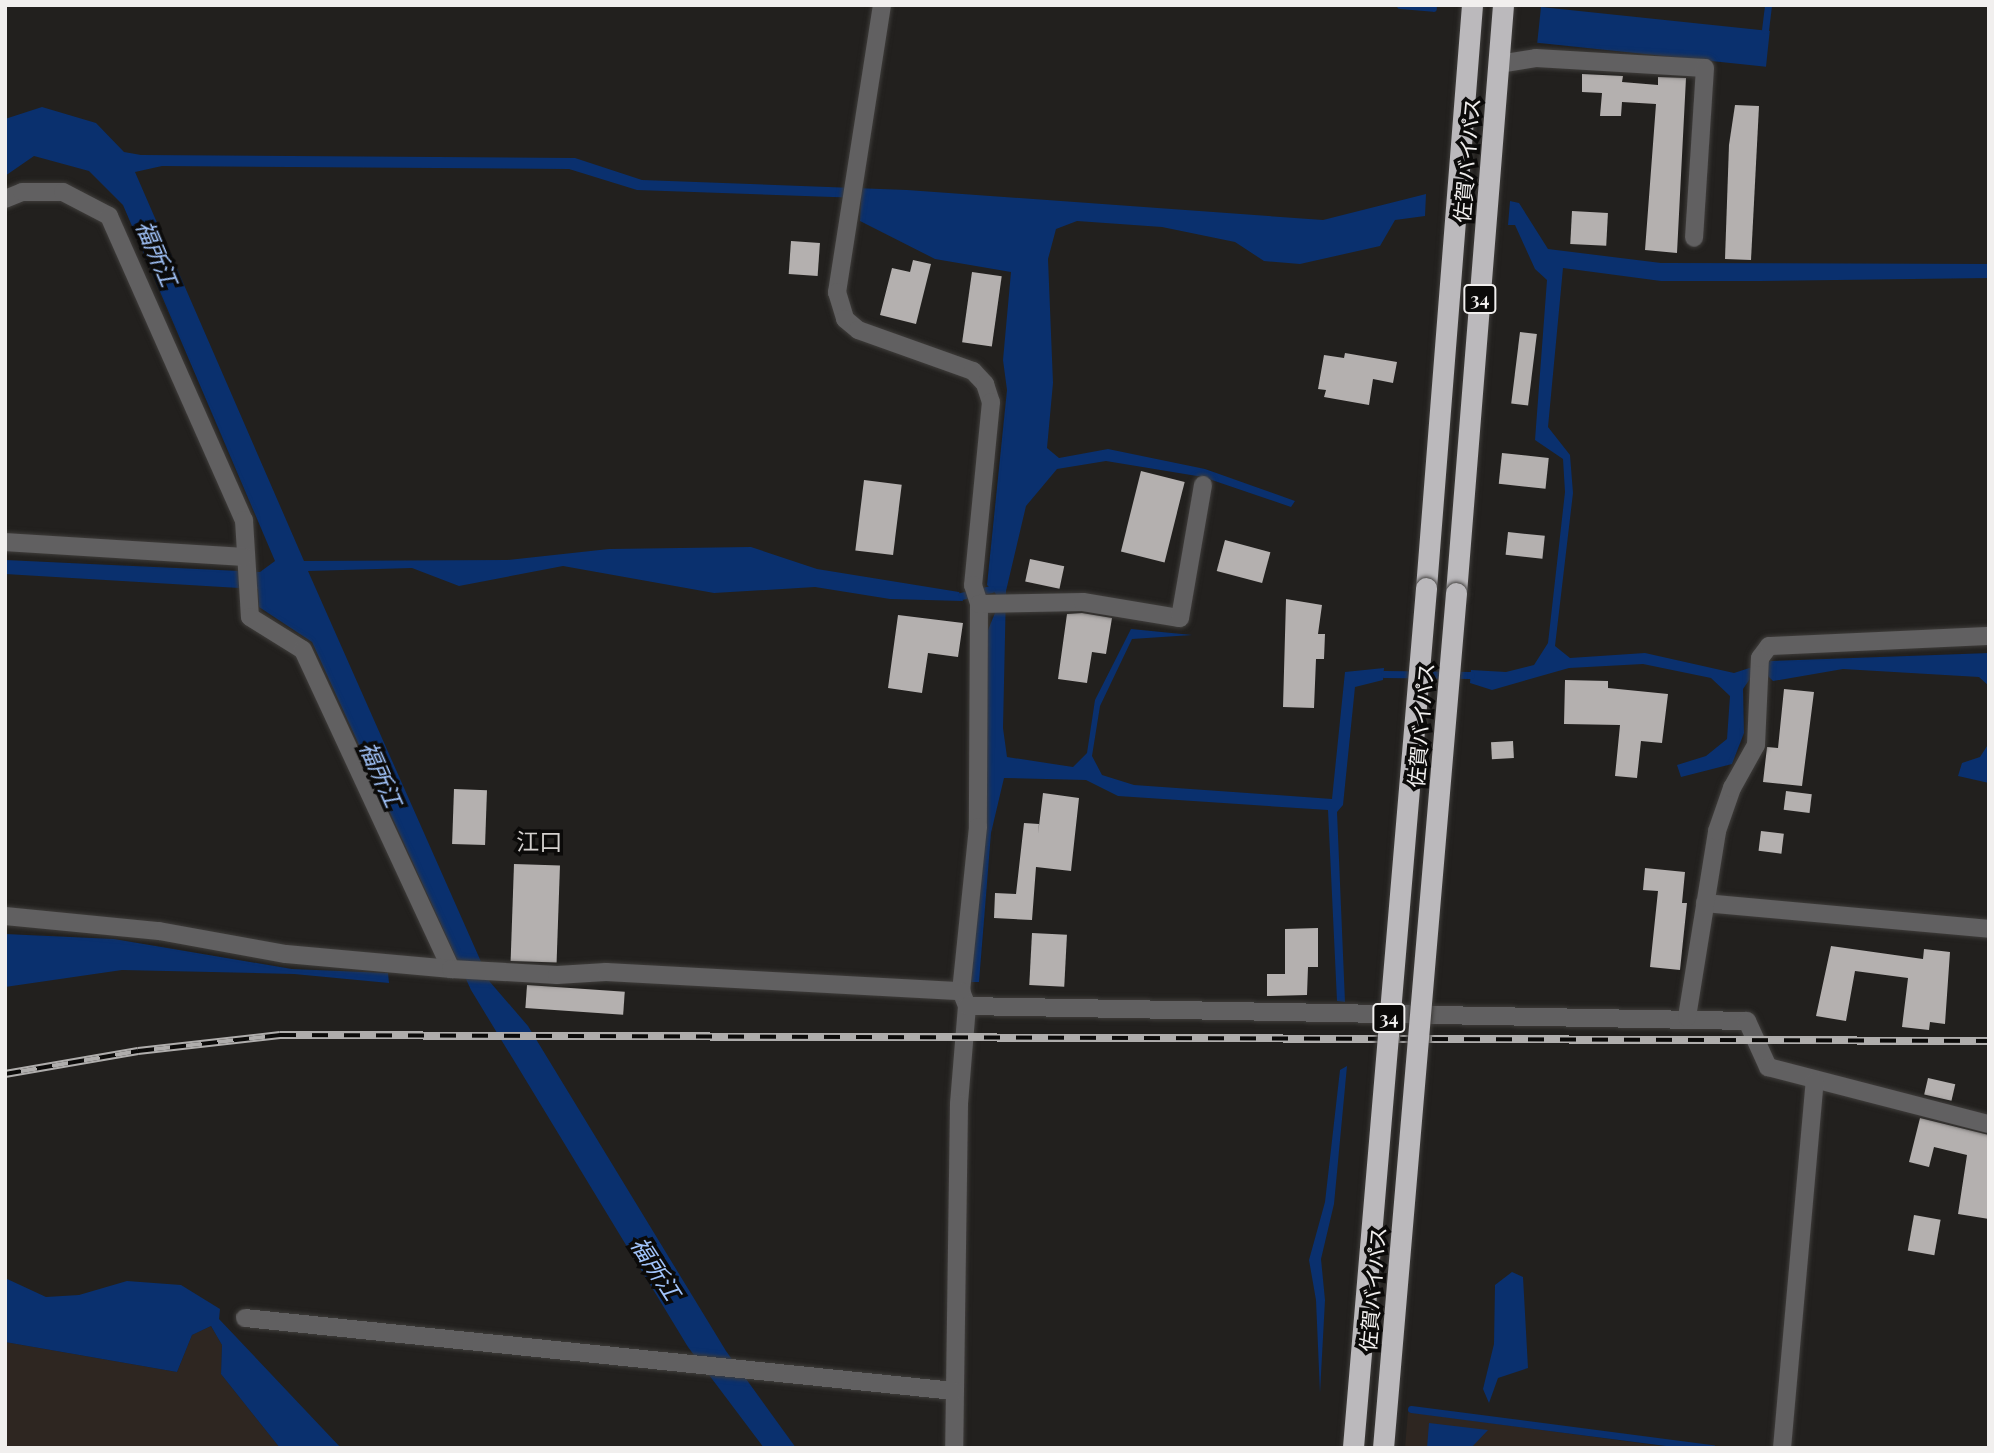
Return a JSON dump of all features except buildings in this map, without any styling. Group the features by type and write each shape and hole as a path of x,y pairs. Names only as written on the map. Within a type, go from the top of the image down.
{"highway":[{"name":"佐賀バイパス","path":"1353,1448 1472,5"},
{"name":"佐賀バイパス","path":"1383,1448 1503,5"}],"street":[{"path":"882,5 837,292 845,319 858,330 972,371 985,384 991,402 979,597 978,827 964,999 959,1104 954,1448"},
{"path":"1499,64 1536,58 1705,68 1694,237"},
{"path":"5,199 22,192 64,192 109,216 244,520 244,557 250,617 303,650 451,969"},
{"path":"979,597 1012,601 1083,602 1181,618 1203,485"},
{"path":"5,542 244,557"},
{"path":"1687,1017 1717,831 1732,788 1756,745 1760,658 1769,646 1989,636"},
{"path":"1705,902 1989,929"},
{"path":"5,916 159,931 286,954 494,972 606,972 964,999 1687,1017 1747,1021 1768,1068 1989,1124"},
{"path":"1782,1448 1815,1082"},
{"path":"245,1318 690,1366 954,1391"}],"shaded area":[{"path":"211,1326 222,1345 221,1374 280,1448 5,1448 5,1342 177,1372 192,1335"},
{"path":"1408,1412 1677,1448 1405,1448"}],"water":[{"path":"1541,7 1770,31 1766,67 1537,43"},
{"name":"福所江","path":"42,107 96,123 124,152 141,155 575,158 642,180 907,190 1323,220 1426,194 1425,216 1395,220 1380,246 1300,264 1264,261 1235,242 1162,227 1077,221 1056,229 1048,259 1053,383 1047,448 1059,458 1108,449 1205,469 1295,501 1291,507 1203,477 1106,461 1057,469 1026,506 1006,591 1003,728 1007,757 1073,767 1087,753 1095,700 1131,629 1192,635 1132,639 1100,706 1092,756 1102,775 1134,785 1332,799 1345,672 1384,668 1383,680 1355,687 1343,805 1337,812 1345,1002 1337,1001 1328,810 1118,796 1086,780 1004,778 991,833 979,982 971,982 985,824 986,635 997,608 996,594 987,585 1007,390 1003,360 1011,272 935,259 860,221 861,198 637,190 569,169 162,166 135,172 304,561 507,560 609,549 751,547 817,569 959,592 961,596 963,601 890,599 815,587 714,593 563,566 459,586 412,568 308,571 490,982 528,1026 726,1351 796,1448 764,1448 688,1347 471,990 312,642 259,607 258,589 5,574 5,560 260,572 275,561 123,205 89,171 34,156 5,176 5,119"},
{"path":"1510,201 1519,203 1548,249 1661,263 1989,264 1989,278 1759,281 1661,281 1563,268 1548,427 1570,455 1573,493 1555,646 1570,658 1645,653 1734,673 1771,661 1989,653 1989,686 1979,677 1843,669 1773,681 1768,676 1752,676 1743,689 1744,733 1732,764 1681,777 1677,765 1706,756 1727,739 1730,696 1711,678 1643,664 1569,668 1492,690 1470,683 1471,670 1506,672 1534,665 1548,643 1565,492 1563,459 1535,440 1547,280 1535,269 1515,225 1508,225"},
{"path":"1989,743 1989,783 1958,776 1962,763 1980,757"},
{"path":"5,934 114,939 292,969 388,973 389,983 294,974 122,970 5,987"},
{"path":"1347,1066 1334,1204 1321,1259 1325,1300 1320,1393 1316,1300 1309,1260 1325,1202 1340,1070"},
{"path":"1512,1272 1523,1277 1528,1368 1498,1378 1489,1403 1483,1389 1494,1344 1495,1285"},
{"path":"5,1278 46,1297 79,1295 127,1281 181,1285 220,1309 219,1319 341,1448 280,1448 221,1374 222,1345 211,1326 192,1335 177,1372 5,1342"},
{"path":"1429,1423 1488,1430 1471,1448 1427,1448"}],"waterway":[{"path":"1400,5 1433,8"},
{"path":"1765,30 1768,5"},
{"path":"961,596 991,589"},
{"path":"1384,674 1471,675"},
{"path":"1411,1409 1712,1448"}],"railway":[{"path":"5,1074 138,1051 280,1035 1989,1041"}],"district":[{"name":"江口","path":"539,841"}]}
